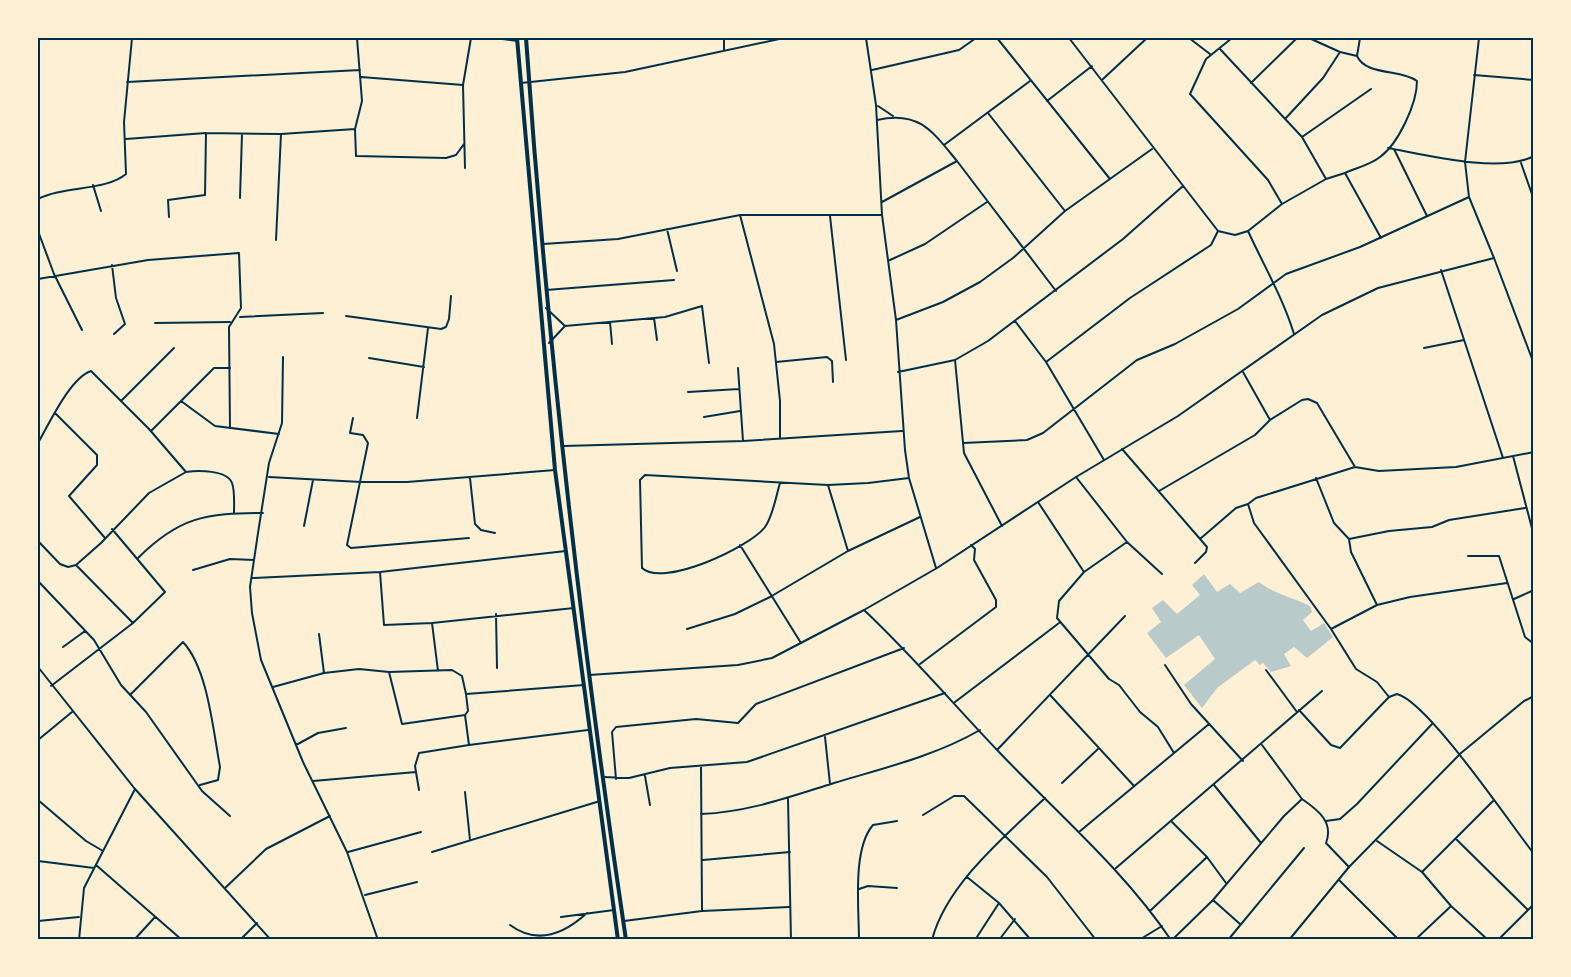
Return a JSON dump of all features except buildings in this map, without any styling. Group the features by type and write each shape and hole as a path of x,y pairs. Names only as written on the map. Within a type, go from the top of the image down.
{"highway":[{"path":"526,38 549,343 589,675 626,939"},
{"path":"518,39 555,470 618,939"},
{"path":"567,561 575,560"}],"street":[{"path":"38,199 93,184 119,180 126,174 127,82 132,38"},
{"path":"357,38 361,76 361,112 355,129 354,152 359,159 446,158 456,155 464,144"},
{"path":"465,168 463,85 471,38"},
{"path":"495,38 518,39"},
{"path":"724,38 724,51"},
{"path":"521,83 625,72 784,38"},
{"path":"866,38 876,105 882,215 890,260 896,320 902,431 909,477 937,568"},
{"path":"872,70 959,50 976,38"},
{"path":"997,38 1110,179"},
{"path":"1069,38 1103,79 1152,149 1218,231 1234,235 1248,231 1282,204 1326,179 1377,160 1388,148 1413,109 1417,81 1359,62 1357,56 1360,38"},
{"path":"1103,79 1147,38"},
{"path":"1189,38 1210,54"},
{"path":"1232,38 1210,54 1190,94 1268,180 1282,204"},
{"path":"1251,83 1297,38"},
{"path":"1309,38 1340,52 1357,56"},
{"path":"1479,38 1465,162 1469,196 1532,355 1533,364"},
{"path":"1219,49 1302,137 1326,179"},
{"path":"1285,119 1323,78 1340,52"},
{"path":"1047,101 1092,66"},
{"path":"127,82 360,70"},
{"path":"1474,75 1533,80"},
{"path":"361,76 463,85"},
{"path":"944,145 1030,81"},
{"path":"1302,137 1371,90"},
{"path":"876,105 893,116 923,123 957,161 1056,291"},
{"path":"988,113 1065,211"},
{"path":"877,120 893,116"},
{"path":"126,139 206,132 281,134 355,129"},
{"path":"169,217 168,200 205,195 206,132"},
{"path":"240,198 242,134"},
{"path":"276,240 281,134"},
{"path":"1388,148 1465,162 1521,163 1533,156"},
{"path":"896,320 955,296 1013,258 1065,211 1152,149"},
{"path":"1394,149 1427,217"},
{"path":"882,202 957,161"},
{"path":"1521,163 1533,200"},
{"path":"1345,173 1381,238"},
{"path":"93,184 101,211"},
{"path":"898,372 955,360 1015,321 1122,239 1183,186"},
{"path":"963,443 1027,440 1043,433 1075,410 1089,394 1137,360 1184,339 1239,309 1286,274 1381,238 1469,196"},
{"path":"890,260 925,244 987,202"},
{"path":"541,244 618,239 740,215 882,215"},
{"path":"740,215 759,284 776,362 780,439"},
{"path":"830,216 846,360"},
{"path":"667,229 677,271"},
{"path":"38,231 54,274 82,330"},
{"path":"1046,362 1130,298 1211,245 1218,231"},
{"path":"1248,231 1273,285 1284,301 1294,334"},
{"path":"38,279 112,264 239,253 241,308 238,317"},
{"path":"589,675 756,662 801,643 937,568 1076,477 1178,416 1322,315 1378,288 1494,258"},
{"path":"112,264 116,298 125,324 114,334"},
{"path":"1441,270 1503,458"},
{"path":"545,290 574,290 674,280"},
{"path":"346,316 428,328 446,327 451,296"},
{"path":"549,343 565,326 654,318 703,306 709,363"},
{"path":"546,309 565,326"},
{"path":"155,323 230,322 238,317 323,313"},
{"path":"654,318 657,340"},
{"path":"1015,321 1046,362 1104,460"},
{"path":"230,322 230,428"},
{"path":"610,322 612,344"},
{"path":"417,418 428,328"},
{"path":"1424,348 1464,340"},
{"path":"121,402 174,348"},
{"path":"283,357 282,423 269,463 269,477 251,578 255,628 261,660 272,688 347,852 378,939"},
{"path":"776,362 827,357 832,361 833,382"},
{"path":"369,358 424,367"},
{"path":"955,360 963,443 970,465 1002,526"},
{"path":"151,431 214,368 230,368"},
{"path":"738,368 743,441"},
{"path":"38,443 68,392 88,371 94,373 151,431 186,472"},
{"path":"1243,372 1270,420"},
{"path":"688,392 739,389"},
{"path":"1158,492 1255,435 1270,420 1302,400 1312,400 1317,403 1355,467"},
{"path":"181,401 215,426 279,434"},
{"path":"704,417 740,411"},
{"path":"55,413 98,455 97,465 69,496 105,538"},
{"path":"353,418 350,433 363,435 368,443 347,545 351,548 469,538"},
{"path":"561,446 743,441 902,431"},
{"path":"1122,449 1207,547 1206,552 1196,563"},
{"path":"1200,539 1236,508 1256,498 1355,467 1379,471 1445,467 1533,452"},
{"path":"1513,456 1533,536"},
{"path":"269,477 361,482 470,478 555,470"},
{"path":"38,541 60,564 68,567 76,565 149,493 186,472 223,474 228,478 232,483 234,513"},
{"path":"780,483 764,528 740,545 720,557 697,566 668,572 644,570 641,560 642,477 692,476 828,485 868,483 909,477"},
{"path":"1076,477 1127,542 1162,574"},
{"path":"470,478 475,524 481,530 495,533"},
{"path":"1316,478 1334,523 1349,539 1351,552 1377,605"},
{"path":"304,526 313,480"},
{"path":"828,485 848,551"},
{"path":"1038,502 1084,572"},
{"path":"1248,504 1254,523 1331,629 1356,669 1377,682 1389,697"},
{"path":"1349,539 1389,531 1432,527 1449,520 1525,508"},
{"path":"138,558 174,527 205,516 262,513"},
{"path":"687,630 735,614 770,597 848,551 920,517"},
{"path":"51,686 133,623 165,592 112,529"},
{"path":"1127,542 1084,572 1059,601 1056,610 1059,623 1109,679 1119,685 1140,712 1158,727 1174,753"},
{"path":"740,545 770,597 801,643"},
{"path":"920,665 996,607 996,600 974,560 975,549 971,545"},
{"path":"251,578 380,572 566,551"},
{"path":"1468,556 1499,556 1526,637 1533,644"},
{"path":"193,570 230,558 254,560"},
{"path":"76,565 133,623"},
{"path":"380,572 384,625 432,623 496,614 574,608"},
{"path":"38,581 99,648 130,695 146,712 200,785 202,791 230,816"},
{"path":"1331,629 1377,605 1410,597 1507,583"},
{"path":"1514,599 1533,590"},
{"path":"864,610 904,648 1044,798 1116,868 1171,939 1213,900 1226,882 1302,799"},
{"path":"496,614 497,668"},
{"path":"998,750 1125,616"},
{"path":"432,623 438,671"},
{"path":"955,702 1059,623"},
{"path":"63,647 85,631"},
{"path":"319,634 324,673"},
{"path":"130,695 183,642 192,652 200,670 220,767 218,780 200,785"},
{"path":"616,778 612,732 616,727 696,719 738,723 756,704 904,648"},
{"path":"1165,665 1209,724 1243,761"},
{"path":"38,667 135,789 271,939"},
{"path":"272,688 324,673 366,669 388,672 459,672 466,693 468,711 465,715 469,745"},
{"path":"1266,670 1298,711 1331,745 1340,748 1389,697 1397,694 1404,696 1461,753 1493,801 1533,854"},
{"path":"388,672 402,724 465,715"},
{"path":"466,693 584,685"},
{"path":"1116,868 1322,691"},
{"path":"603,777 645,776 662,770 747,762 825,737 945,693"},
{"path":"1050,695 1134,786"},
{"path":"1294,939 1290,938 1349,867 1461,753 1533,696"},
{"path":"38,740 72,712"},
{"path":"1079,832 1209,724"},
{"path":"1326,821 1340,819 1357,804 1432,724"},
{"path":"297,745 318,733 346,728"},
{"path":"419,790 416,760 419,753 590,730"},
{"path":"701,814 743,811 788,799 938,751 980,730"},
{"path":"825,737 830,784"},
{"path":"1261,745 1302,799 1316,809 1326,821 1330,833 1326,843 1349,867"},
{"path":"1062,783 1099,748"},
{"path":"701,766 702,911"},
{"path":"313,781 416,772"},
{"path":"645,776 650,805"},
{"path":"1214,785 1261,843"},
{"path":"78,939 84,888 135,789"},
{"path":"465,792 471,840"},
{"path":"923,815 959,794 964,796 1047,877 1096,939"},
{"path":"932,939 946,907 967,877 1044,798"},
{"path":"788,799 791,939"},
{"path":"38,800 86,841 103,851"},
{"path":"432,852 600,801"},
{"path":"1422,872 1493,801"},
{"path":"225,888 266,849 330,816"},
{"path":"859,939 859,867 869,829 879,823 897,821"},
{"path":"1171,821 1207,857 1226,882"},
{"path":"347,852 421,832"},
{"path":"1456,839 1528,910"},
{"path":"1377,841 1422,872 1451,906 1488,939"},
{"path":"1228,939 1304,848"},
{"path":"702,861 790,852"},
{"path":"1150,910 1207,857"},
{"path":"38,861 95,866 182,939"},
{"path":"967,877 999,903 1031,939"},
{"path":"1338,880 1399,939"},
{"path":"363,895 417,882"},
{"path":"859,889 868,886 897,888"},
{"path":"1213,900 1241,925"},
{"path":"975,939 999,903"},
{"path":"1498,939 1533,904"},
{"path":"1415,939 1451,906"},
{"path":"624,921 702,911 789,907"},
{"path":"561,917 614,910"},
{"path":"510,925 526,935 554,935 587,913"},
{"path":"38,921 79,917"},
{"path":"135,939 155,917"},
{"path":"999,939 1015,919"},
{"path":"240,939 256,923"},
{"path":"1139,939 1162,926"}],"shaded area":[{"path":"1204,574 1217,592 1230,584 1240,593 1259,582 1278,593 1310,606 1312,612 1303,620 1311,631 1324,623 1333,637 1307,658 1294,647 1284,654 1291,666 1271,672 1263,663 1260,665 1255,660 1217,688 1202,708 1184,685 1215,659 1199,635 1166,658 1147,633 1161,622 1152,608 1163,600 1177,614 1200,595 1192,585"}]}
